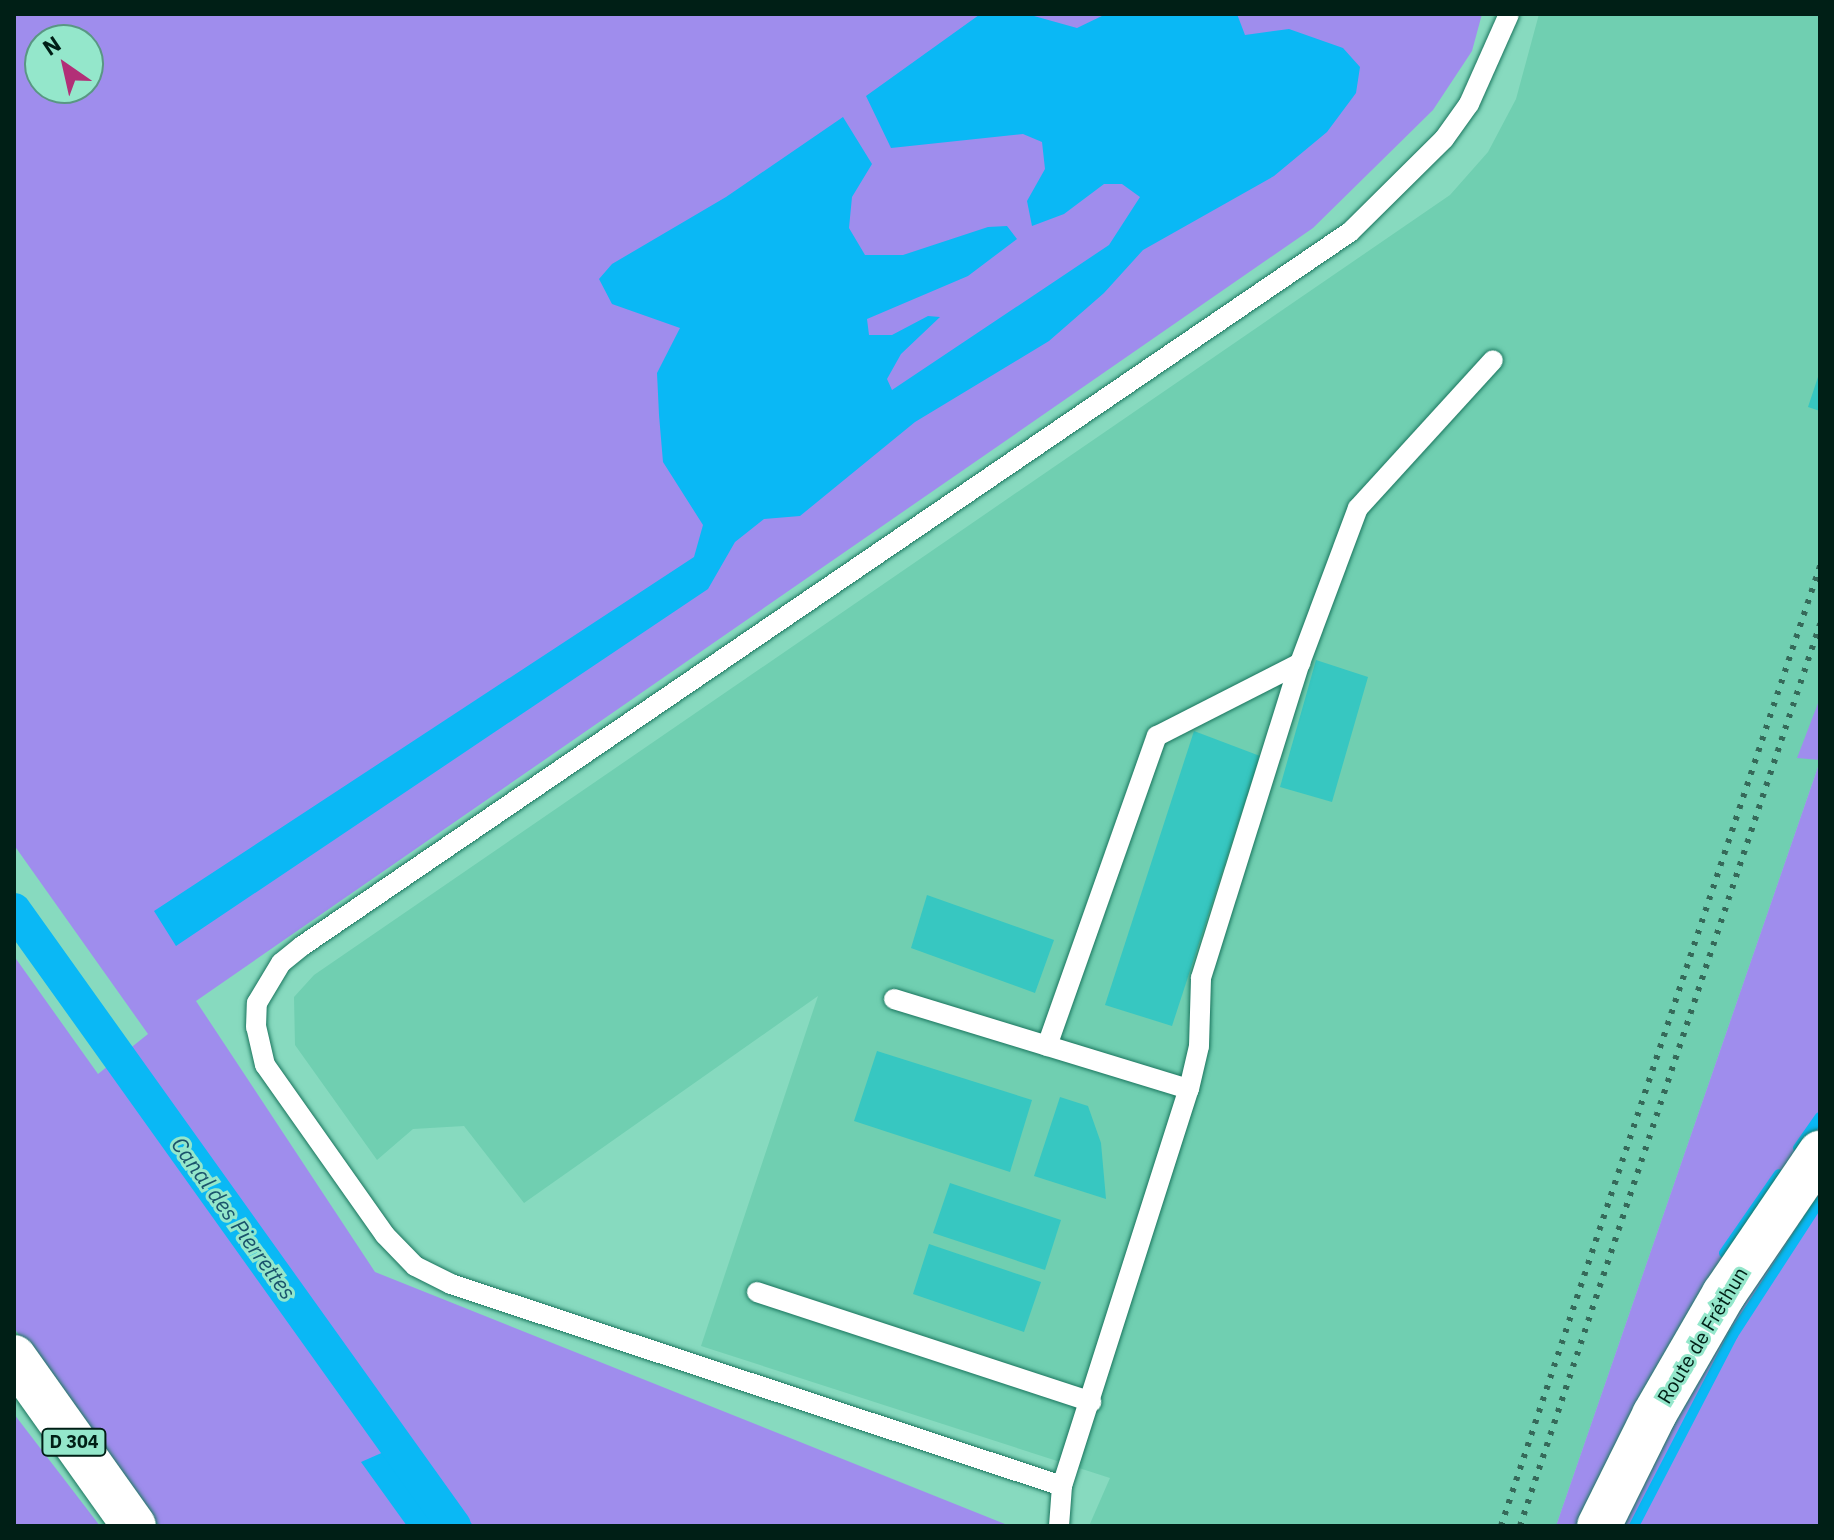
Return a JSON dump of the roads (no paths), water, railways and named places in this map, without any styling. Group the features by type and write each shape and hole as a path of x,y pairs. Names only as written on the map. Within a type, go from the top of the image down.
{"street":[{"name":"Route de Fréthun","path":"1599,1526 1654,1415 1716,1307 1820,1153"},
{"name":"D 304","path":"14,1357 134,1526"}],"lane":[{"path":"1062,1486 451,1284 415,1266 385,1235 265,1065 256,1027 257,1003 281,963 302,946 1350,232 1444,139 1469,104 1509,14"},
{"path":"1059,1526 1062,1486 1189,1089 1199,1046 1201,978 1300,663 1358,508 1493,360"},
{"path":"1047,1046 1157,736 1300,663"},
{"path":"894,999 1189,1089"},
{"path":"757,1292 1091,1402"}],"water":[{"path":"1106,14 1237,14 1245,35 1289,29 1343,48 1360,67 1356,93 1327,132 1274,176 1143,250 1104,293 1049,341 915,422 800,516 764,519 735,542 708,589 176,946 154,911 694,557 703,525 663,462 659,415 657,373 680,328 612,304 599,279 612,264 726,197 843,117 872,164 852,197 849,228 865,255 903,255 988,227 1007,226 1017,239 968,276 867,319 869,335 892,335 928,316 940,317 901,354 887,379 892,390 1109,245 1140,197 1122,184 1104,184 1064,214 1032,226 1027,201 1045,169 1042,142 1023,134 891,148 866,96 979,15 1034,16 1077,28"},
{"path":"411,1440 474,1526 407,1526 361,1462"}],"waterway":[{"name":"Canal des Pierrettes","path":"14,910 454,1526"},
{"path":"1798,1148 1820,1117"},
{"path":"1724,1253 1779,1174"},
{"path":"1634,1526 1733,1335 1820,1201"}],"railway":[{"path":"1501,1526 1820,566"},
{"path":"1520,1526 1820,624"}]}
